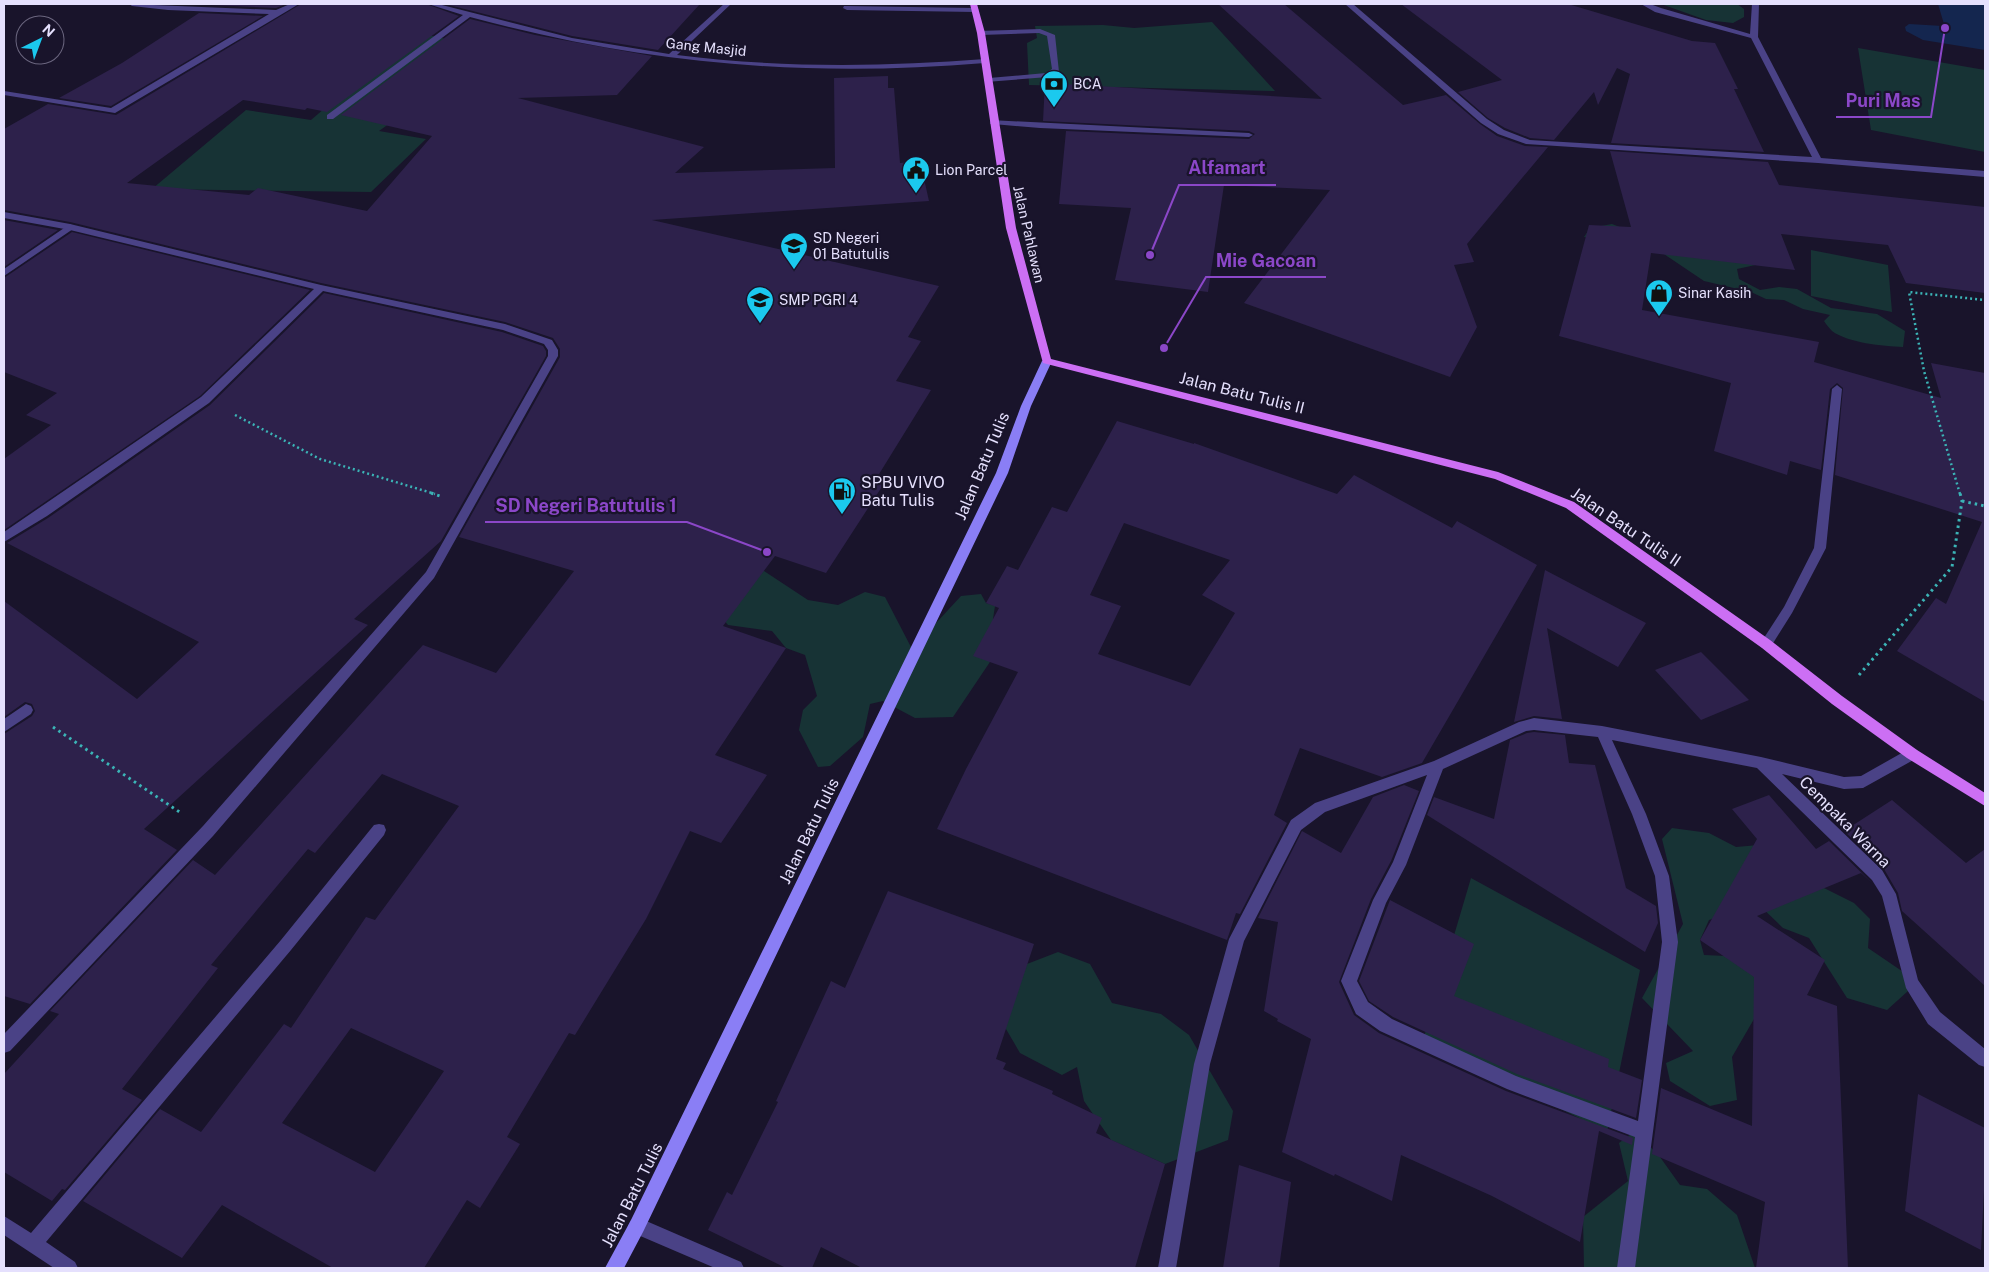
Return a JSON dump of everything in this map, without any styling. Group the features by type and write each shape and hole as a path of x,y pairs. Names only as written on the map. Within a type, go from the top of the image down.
{"main road":[{"name":"Jalan Pahlawan","path":"974,7 981,33 989,80 993,122 1011,228 1047,361"},
{"name":"Jalan Batu Tulis","path":"614,1268 637,1226 1002,473 1026,406 1047,361"},
{"name":"Jalan Batu Tulis II","path":"1047,361 1498,476 1570,505 1766,644 1837,700 1912,754 1985,800"}],"street":[{"path":"132,4 168,8 277,12"},
{"path":"4,93 112,111 277,12 295,4"},
{"name":"Gang Masjid","path":"431,4 467,15 571,40 671,56 752,64 798,66 928,66 985,61"},
{"path":"671,56 728,4"},
{"path":"1349,4 1484,121 1500,132 1529,142 1818,160 1985,174"},
{"path":"1645,4 1658,10 1754,37"},
{"path":"1756,4 1754,37 1818,160"},
{"path":"847,8 974,7"},
{"path":"330,117 467,15"},
{"path":"981,33 1040,32 1051,35 1056,70 1048,75 989,80"},
{"path":"993,122 1040,126 1249,135"},
{"path":"4,215 70,227 321,288 505,326 540,338 552,345 553,356 430,575 208,831 4,1045"},
{"path":"4,273 70,227"},
{"path":"4,538 205,400 321,288"},
{"path":"1766,644 1788,610 1820,548 1837,389"},
{"path":"4,726 26,710"},
{"path":"1167,1268 1202,1064 1237,939 1296,825 1320,807 1438,765 1524,726 1534,724 1602,732 1761,763 1844,783 1863,782 1912,754"},
{"path":"1602,732 1639,814 1662,876 1670,942 1626,1268"},
{"name":"Cempaka Warna","path":"1761,763 1876,875 1889,894 1911,982 1934,1018 1985,1059"},
{"path":"1438,765 1399,865 1380,900 1350,981 1362,1008 1386,1025 1513,1083 1644,1132"},
{"path":"33,1244 286,945 379,830"},
{"path":"4,1225 69,1268"},
{"path":"637,1226 735,1268"}],"path":[{"path":"1837,700 1952,567 1962,501 1924,371 1909,292 1985,300"},
{"path":"205,400 320,459 470,505"},
{"path":"1962,501 1985,506"},
{"path":"26,710 208,831"}],"green space":[{"path":"1661,4 1737,4 1744,9 1744,17 1733,23 1706,20"},
{"path":"1212,22 1275,91 1029,85 1027,43 1037,38 1035,26 1103,25 1134,28"},
{"path":"414,32 451,40 509,37 379,131 426,139 371,192 152,189 246,110 311,120"},
{"path":"1858,48 1985,70 1985,152 1871,130"},
{"path":"1612,224 1653,240 1760,264 1737,269 1739,279 1760,290 1779,287 1797,289 1831,308 1877,314 1905,331 1903,347 1856,341 1832,331 1824,321 1830,315 1803,309 1784,300 1766,299 1751,292 1704,281 1652,246 1584,237 1590,228"},
{"path":"1811,250 1888,265 1892,312 1811,296"},
{"path":"764,571 808,600 838,605 865,592 885,597 912,649 961,596 981,594 986,603 995,606 993,619 998,650 953,717 915,718 883,701 870,704 863,737 830,766 818,767 799,730 803,710 817,696 805,655 786,648 772,631 728,625 711,605 725,577"},
{"path":"1672,828 1709,833 1736,847 1759,845 1822,887 1854,903 1870,919 1868,948 1918,982 1887,1010 1847,998 1809,938 1783,928 1757,903 1709,920 1700,940 1704,955 1748,957 1768,975 1754,1019 1732,1057 1737,1100 1710,1106 1670,1081 1666,1063 1693,1051 1642,998 1683,924 1662,839"},
{"path":"1471,878 1640,970 1607,1132 1423,1040"},
{"path":"1058,952 1090,964 1112,1003 1161,1014 1189,1035 1233,1111 1228,1140 1165,1164 1111,1140 1084,1101 1077,1067 1062,1075 1020,1053 992,1005 1014,969"},
{"path":"1635,1131 1660,1157 1680,1185 1707,1189 1737,1215 1755,1268 1584,1268 1583,1217 1628,1181 1619,1143"}],"water":[{"path":"1938,4 1985,4 1985,50 1923,40 1906,31 1905,27 1909,24 1943,26"}],"building":[{"path":"286,4 276,8 211,5"},
{"path":"301,4 426,4 459,16 327,112 243,100 127,183 249,195 258,188 367,211 432,136 341,115 470,19 535,35 652,56 617,95 518,98 704,147 675,173 835,168 834,78 888,76 888,88 894,88 900,163 920,161 929,201 652,220 939,286 908,337 921,341 896,381 931,390 876,479 885,482 826,573 775,556 723,626 786,648 715,755 767,775 721,843 690,831 646,919 575,1035 569,1033 507,1137 520,1144 480,1208 467,1200 424,1268 333,1268 222,1205 182,1258 83,1201 160,1109 201,1132 284,1024 291,1028 366,917 375,920 459,806 382,774 315,853 308,849 211,965 218,968 122,1089 142,1100 65,1190 62,1189 52,1201 4,1172 4,1074 59,1014 50,1011 193,860 215,875 423,645 496,673 574,571 459,537 560,357 560,349 553,338 505,322 321,283 70,222 4,210 4,129 48,104 116,115","holes":["351,1028 444,1071 375,1172 282,1123"]},
{"path":"445,4 700,4 658,50 572,36"},
{"path":"1218,4 1284,4 1403,105 1446,95 1497,136 1525,146 1548,147 1467,244 1474,262 1454,265 1477,327 1450,377 1244,303 1330,190 1224,185 1208,292 1115,280 1131,208 1059,204 1066,131 1249,139 1255,134 1249,131 1043,121 1045,83 1322,99"},
{"path":"1401,4 1568,4 1692,41 1715,43 1738,89 1734,89 1764,152 1611,143 1630,74 1617,68 1598,105 1594,92 1554,140 1530,138 1505,128 1488,118 1458,92 1502,80"},
{"path":"199,13 263,16 111,106 59,98 122,63"},
{"path":"1610,151 1768,162 1779,185 1985,207 1985,293 1906,283 1888,245 1781,234 1795,270 1651,253 1642,310 1819,342 1814,362 1941,398 1931,363 1985,373 1985,702 1897,651 1936,598 1946,604 1982,522 1835,475 1843,388 1837,383 1830,389 1821,470 1790,461 1787,475 1714,451 1731,383 1559,336 1589,225 1631,227"},
{"path":"4,220 58,230 4,267"},
{"path":"72,232 310,290 200,396 4,530 4,459 51,425 26,415 57,393 4,372 4,278"},
{"path":"324,293 502,332 543,346 546,356 441,541 354,619 368,625 144,829 177,850 30,1004 4,996 4,734 32,716 35,711 32,704 25,702 4,717 4,601 137,699 199,642 7,543 48,518 210,405"},
{"path":"1117,421 1194,443 1337,494 1354,475 1452,528 1457,521 1537,565 1422,763 1382,777 1300,748 1274,815 1287,823 1240,914 1236,913 1227,940 937,829 966,769 1018,672 973,656 999,608 986,603 1007,566 1018,570 1052,507 1067,512","holes":["1124,523 1230,560 1202,595 1235,613 1190,686 1098,654 1121,606 1090,595"]},
{"path":"1545,570 1646,623 1618,667 1547,628 1562,719 1534,716 1514,722"},
{"path":"1701,652 1749,700 1701,720 1655,670"},
{"path":"1534,732 1565,735 1569,763 1595,765 1626,888 1656,906 1658,923 1645,952 1427,815 1434,797 1494,819 1510,740"},
{"path":"1404,785 1419,791 1391,861 1371,899 1339,982 1354,1015 1379,1033 1506,1091 1633,1138 1632,1145 1599,1131 1580,1242 1492,1196 1401,1155 1392,1201 1282,1152 1311,1039 1277,1021 1278,1019 1264,1011 1278,922 1258,918 1302,831 1341,853 1373,797"},
{"path":"1769,795 1816,849 1829,841 1872,883 1861,873 1757,916 1825,960 1807,995 1837,1006 1848,1268 1756,1268 1765,1202 1652,1154 1661,1088 1752,1126 1754,977 1700,940 1757,839 1732,809"},
{"path":"1892,800 1966,863 1985,849 1985,986 1902,911 1898,893 1884,869 1844,831"},
{"path":"888,891 1034,944 996,1059 1006,1063 1003,1069 1053,1091 1052,1094 1102,1118 1096,1133 1165,1164 1135,1268 862,1268 821,1247 812,1268 786,1268 708,1230 727,1192 732,1195 778,1102 776,1101 831,981 845,988"},
{"path":"1390,900 1474,944 1454,996 1609,1059 1608,1067 1642,1080 1636,1118 1517,1074 1393,1017 1369,1001 1359,981"},
{"path":"1918,1094 1985,1128 1981,1250 1905,1211"},
{"path":"1239,1165 1291,1182 1279,1268 1223,1268"}],"place":[{"name":"Puri Mas","path":"1945,28"},
{"name":"BCA","path":"1054,108"},
{"name":"Lion Parcel","path":"916,194"},
{"name":"Alfamart","path":"1150,255"},
{"name":"SD Negeri 01 Batutulis","path":"794,270"},
{"name":"Sinar Kasih","path":"1659,317"},
{"name":"SMP PGRI 4","path":"760,324"},
{"name":"Mie Gacoan","path":"1164,348"},
{"name":"SPBU VIVO Batu Tulis","path":"842,515"},
{"name":"SD Negeri Batutulis 1","path":"767,552"}]}
